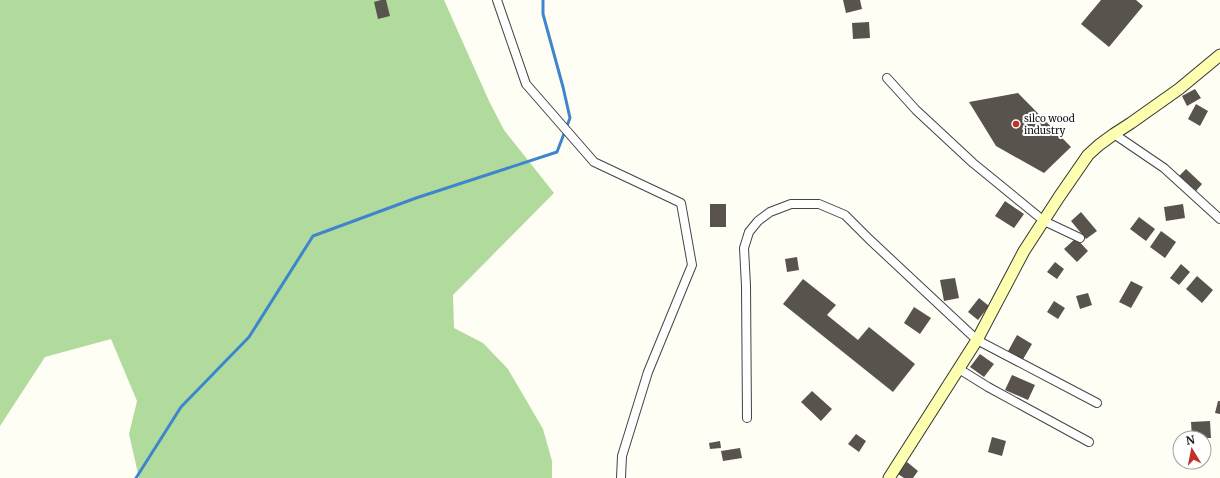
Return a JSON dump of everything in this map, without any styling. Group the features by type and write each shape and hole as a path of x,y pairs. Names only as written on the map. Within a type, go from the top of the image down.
{"main road":[{"path":"889,478 977,340 1024,251 1088,156 1114,134 1173,94 1220,55"}],"street":[{"path":"496,0 526,84 594,162 681,204 692,265 648,372 622,456 621,478"},
{"path":"887,78 916,110 973,163 1044,221 1080,238"},
{"path":"1114,134 1164,168 1220,219"},
{"path":"747,418 746,286 744,248 749,232 758,221 770,212 791,204 819,204 845,215 977,340 1097,403"},
{"path":"959,369 988,387 1089,442"}],"green space":[{"path":"0,0 444,0 489,101 504,130 554,193 453,295 454,328 483,343 508,369 543,429 552,461 552,478 139,478 129,434 137,401 111,339 45,357 0,426"}],"building":[{"path":"386,0 390,16 378,19 374,2"},
{"path":"843,0 860,0 862,9 846,13"},
{"path":"1101,0 1136,0 1143,6 1109,47 1081,24"},
{"path":"869,22 870,38 853,39 852,23"},
{"path":"1195,89 1201,98 1187,106 1182,96"},
{"name":"silco wood industry","path":"1018,93 1071,147 1044,173 996,146 969,102"},
{"path":"1196,104 1208,111 1200,126 1188,119"},
{"path":"1186,169 1202,184 1196,191 1179,176"},
{"path":"1005,201 1024,214 1014,228 995,216"},
{"path":"710,204 726,204 726,227 710,227"},
{"path":"1183,204 1185,218 1166,221 1164,207"},
{"path":"1081,212 1097,231 1086,239 1071,221"},
{"path":"1139,217 1155,229 1146,241 1130,229"},
{"path":"1161,231 1176,242 1165,258 1150,247"},
{"path":"1076,238 1088,251 1077,262 1064,249"},
{"path":"797,257 799,270 787,272 785,259"},
{"path":"1055,262 1064,269 1057,279 1047,272"},
{"path":"1181,264 1190,272 1179,285 1170,278"},
{"path":"1197,276 1213,290 1202,303 1186,289"},
{"path":"955,278 959,298 944,301 940,280"},
{"path":"803,279 836,305 827,315 858,340 869,327 915,364 893,392 783,304"},
{"path":"1131,281 1143,287 1131,308 1119,302"},
{"path":"1088,293 1092,305 1080,309 1076,296"},
{"path":"979,298 989,306 978,320 968,312"},
{"path":"1054,301 1065,308 1058,319 1047,312"},
{"path":"914,307 931,318 920,334 904,323"},
{"path":"1017,335 1032,344 1022,361 1007,353"},
{"path":"980,354 994,364 984,377 970,367"},
{"path":"1012,375 1035,385 1028,400 1005,390"},
{"path":"812,391 832,409 821,421 801,402"},
{"path":"1218,401 1220,401 1220,414 1215,413"},
{"path":"1210,421 1211,430 1192,430 1191,422"},
{"path":"856,434 866,441 859,452 848,444"},
{"path":"992,437 1006,441 1002,456 988,452"},
{"path":"720,441 721,448 710,449 709,443"},
{"path":"740,448 742,458 723,461 721,451"},
{"path":"907,462 918,471 913,478 904,478 898,474"}],"waterway":[{"path":"136,478 181,407 249,337 313,236 416,198 557,152 570,118 543,14 543,0"}],"place":[{"name":"silco wood industry","path":"1016,124"}]}
